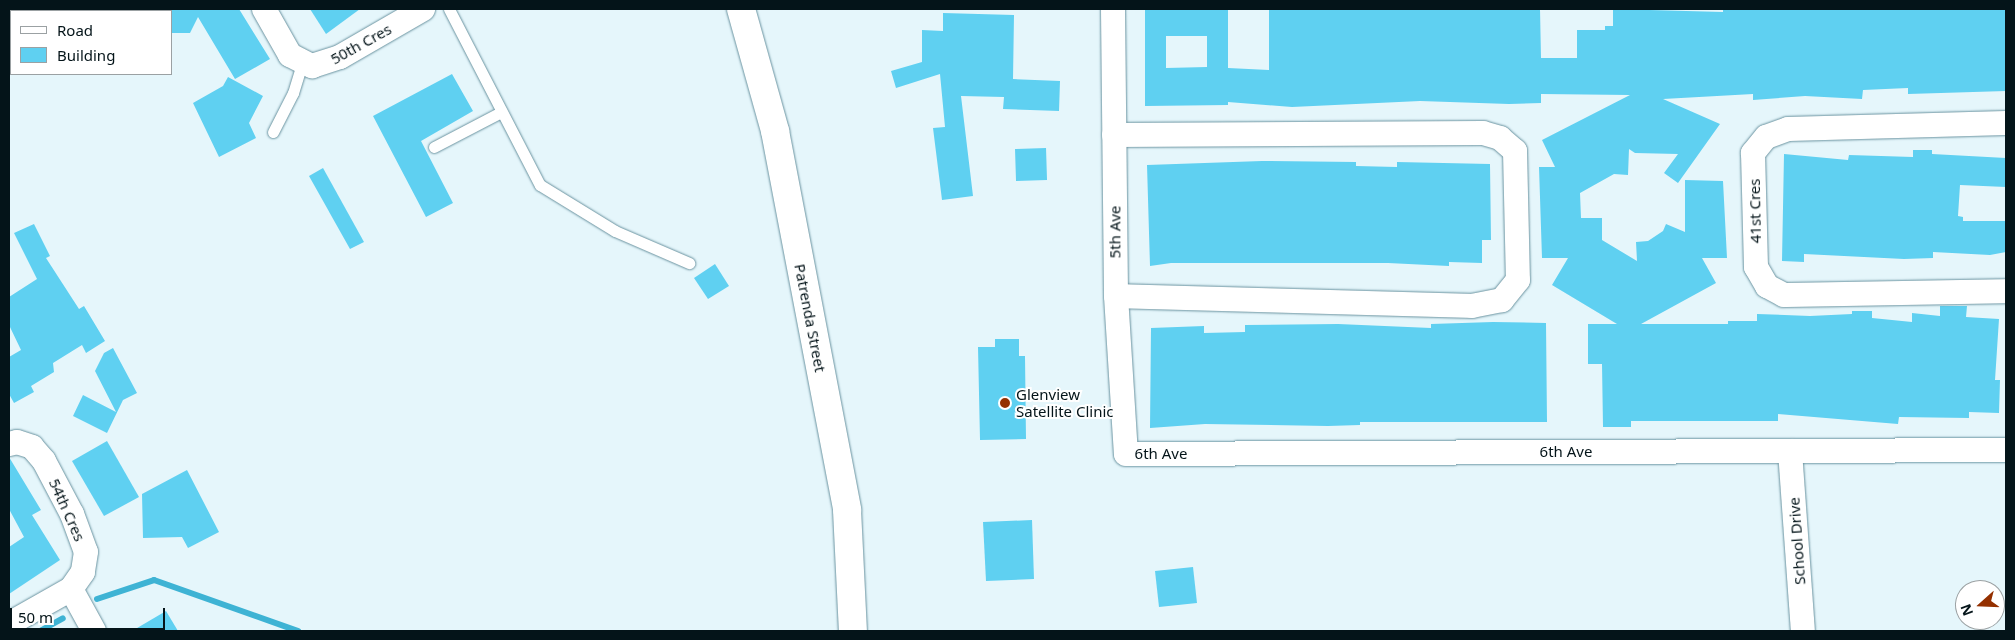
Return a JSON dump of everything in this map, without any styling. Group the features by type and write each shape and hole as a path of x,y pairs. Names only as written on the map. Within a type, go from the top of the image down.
{"street":[{"path":"264,9 290,55 302,63"},
{"name":"50th Cres","path":"302,63 312,66 325,64 423,9"},
{"name":"Patrenda Street","path":"741,9 775,131 847,510 852,631"},
{"name":"5th Ave","path":"1113,9 1116,296 1126,454"},
{"name":"41st Cres","path":"2006,123 1788,130 1766,136 1753,153 1756,267 1766,286 1784,295 2006,291"},
{"path":"1114,135 1483,133 1500,138 1515,151 1518,280 1502,300 1472,306 1116,296"},
{"name":"54th Cres","path":"9,444 17,442 32,447 44,461 80,533 86,552 83,572 71,589 9,624"},
{"name":"6th Ave","path":"1126,454 2006,450"},
{"name":"School Drive","path":"1790,451 1803,631"},
{"path":"71,589 94,631"}],"lane":[{"path":"449,9 540,185 615,231 689,263"},
{"path":"273,132 293,93 302,63"},
{"path":"434,147 501,112"}],"building":[{"path":"239,9 270,59 235,79 198,17 190,33 172,33 171,10"},
{"path":"310,9 360,9 326,34"},
{"path":"1145,9 1228,9 1228,68 1269,70 1269,9 1540,9 1541,58 1577,58 1577,30 1605,30 1605,26 1613,26 1613,9 1723,12 1723,9 2006,9 2006,91 1908,94 1908,88 1863,90 1862,99 1805,96 1753,100 1753,94 1663,99 1720,124 1678,183 1664,173 1678,154 1635,153 1629,149 1628,175 1614,174 1580,193 1581,218 1602,218 1602,240 1637,261 1636,242 1648,241 1663,231 1666,224 1685,232 1685,180 1723,181 1727,258 1702,258 1716,283 1641,324 1728,324 1728,321 1757,321 1757,314 1810,316 1852,314 1852,311 1872,311 1872,318 1912,322 1912,313 1940,316 1940,306 1967,306 1966,317 1999,319 1995,380 2000,380 1999,413 1969,412 1969,418 1899,417 1898,424 1778,414 1778,421 1631,421 1631,427 1603,427 1602,364 1588,364 1588,324 1617,324 1552,285 1568,258 1542,258 1539,167 1555,167 1542,140 1630,95 1541,94 1541,103 1509,104 1420,101 1292,107 1228,102 1228,105 1145,106","holes":["1166,36 1207,36 1207,67 1166,68"]},
{"path":"943,13 1014,15 1013,79 1060,81 1059,111 1003,109 1004,97 961,96 973,196 942,200 933,128 945,127 940,74 896,88 891,71 922,62 922,30 943,31"},
{"path":"452,74 473,111 421,141 453,203 426,217 373,116"},
{"path":"228,77 263,96 249,123 256,138 219,157 193,103 223,86"},
{"path":"1046,148 1047,180 1016,181 1015,149"},
{"path":"1913,150 1932,150 1932,154 2006,158 2006,187 1960,185 1958,216 1963,217 1963,221 2006,221 2006,252 1990,255 1933,252 1933,258 1904,259 1804,254 1804,262 1782,261 1784,154 1848,160 1849,155 1913,157"},
{"path":"1262,161 1356,162 1356,166 1397,167 1397,162 1490,164 1491,240 1482,240 1482,263 1449,262 1449,266 1388,263 1171,263 1150,266 1147,165"},
{"path":"323,168 364,242 350,249 309,176"},
{"path":"34,224 50,256 46,258 79,309 84,306 105,341 86,353 82,345 53,363 54,372 31,386 34,392 14,403 9,394 9,357 21,350 9,325 9,297 37,279 14,233"},
{"path":"715,264 729,286 708,299 694,278"},
{"path":"1546,323 1547,422 1360,422 1360,425 1328,426 1205,424 1150,428 1151,328 1204,326 1204,333 1245,332 1245,325 1338,324 1431,328 1431,324"},
{"path":"995,339 1019,339 1019,356 1025,356 1026,439 980,440 978,347 995,347"},
{"path":"113,348 137,393 123,400 107,433 73,416 83,395 116,412 95,371 104,353"},
{"path":"107,441 139,497 104,516 72,461"},
{"path":"9,457 41,510 32,515 60,560 9,594 9,547 24,537 9,509"},
{"path":"187,470 219,532 188,548 182,537 143,538 142,494"},
{"path":"1032,520 1034,579 986,581 983,522"},
{"path":"1193,567 1197,603 1159,607 1155,571"},
{"path":"166,611 178,631 132,631"}],"waterway":[{"path":"97,599 154,580 298,631"},
{"path":"40,631 63,618"}],"place":[{"name":"Glenview Satellite Clinic","path":"1005,403"}]}
